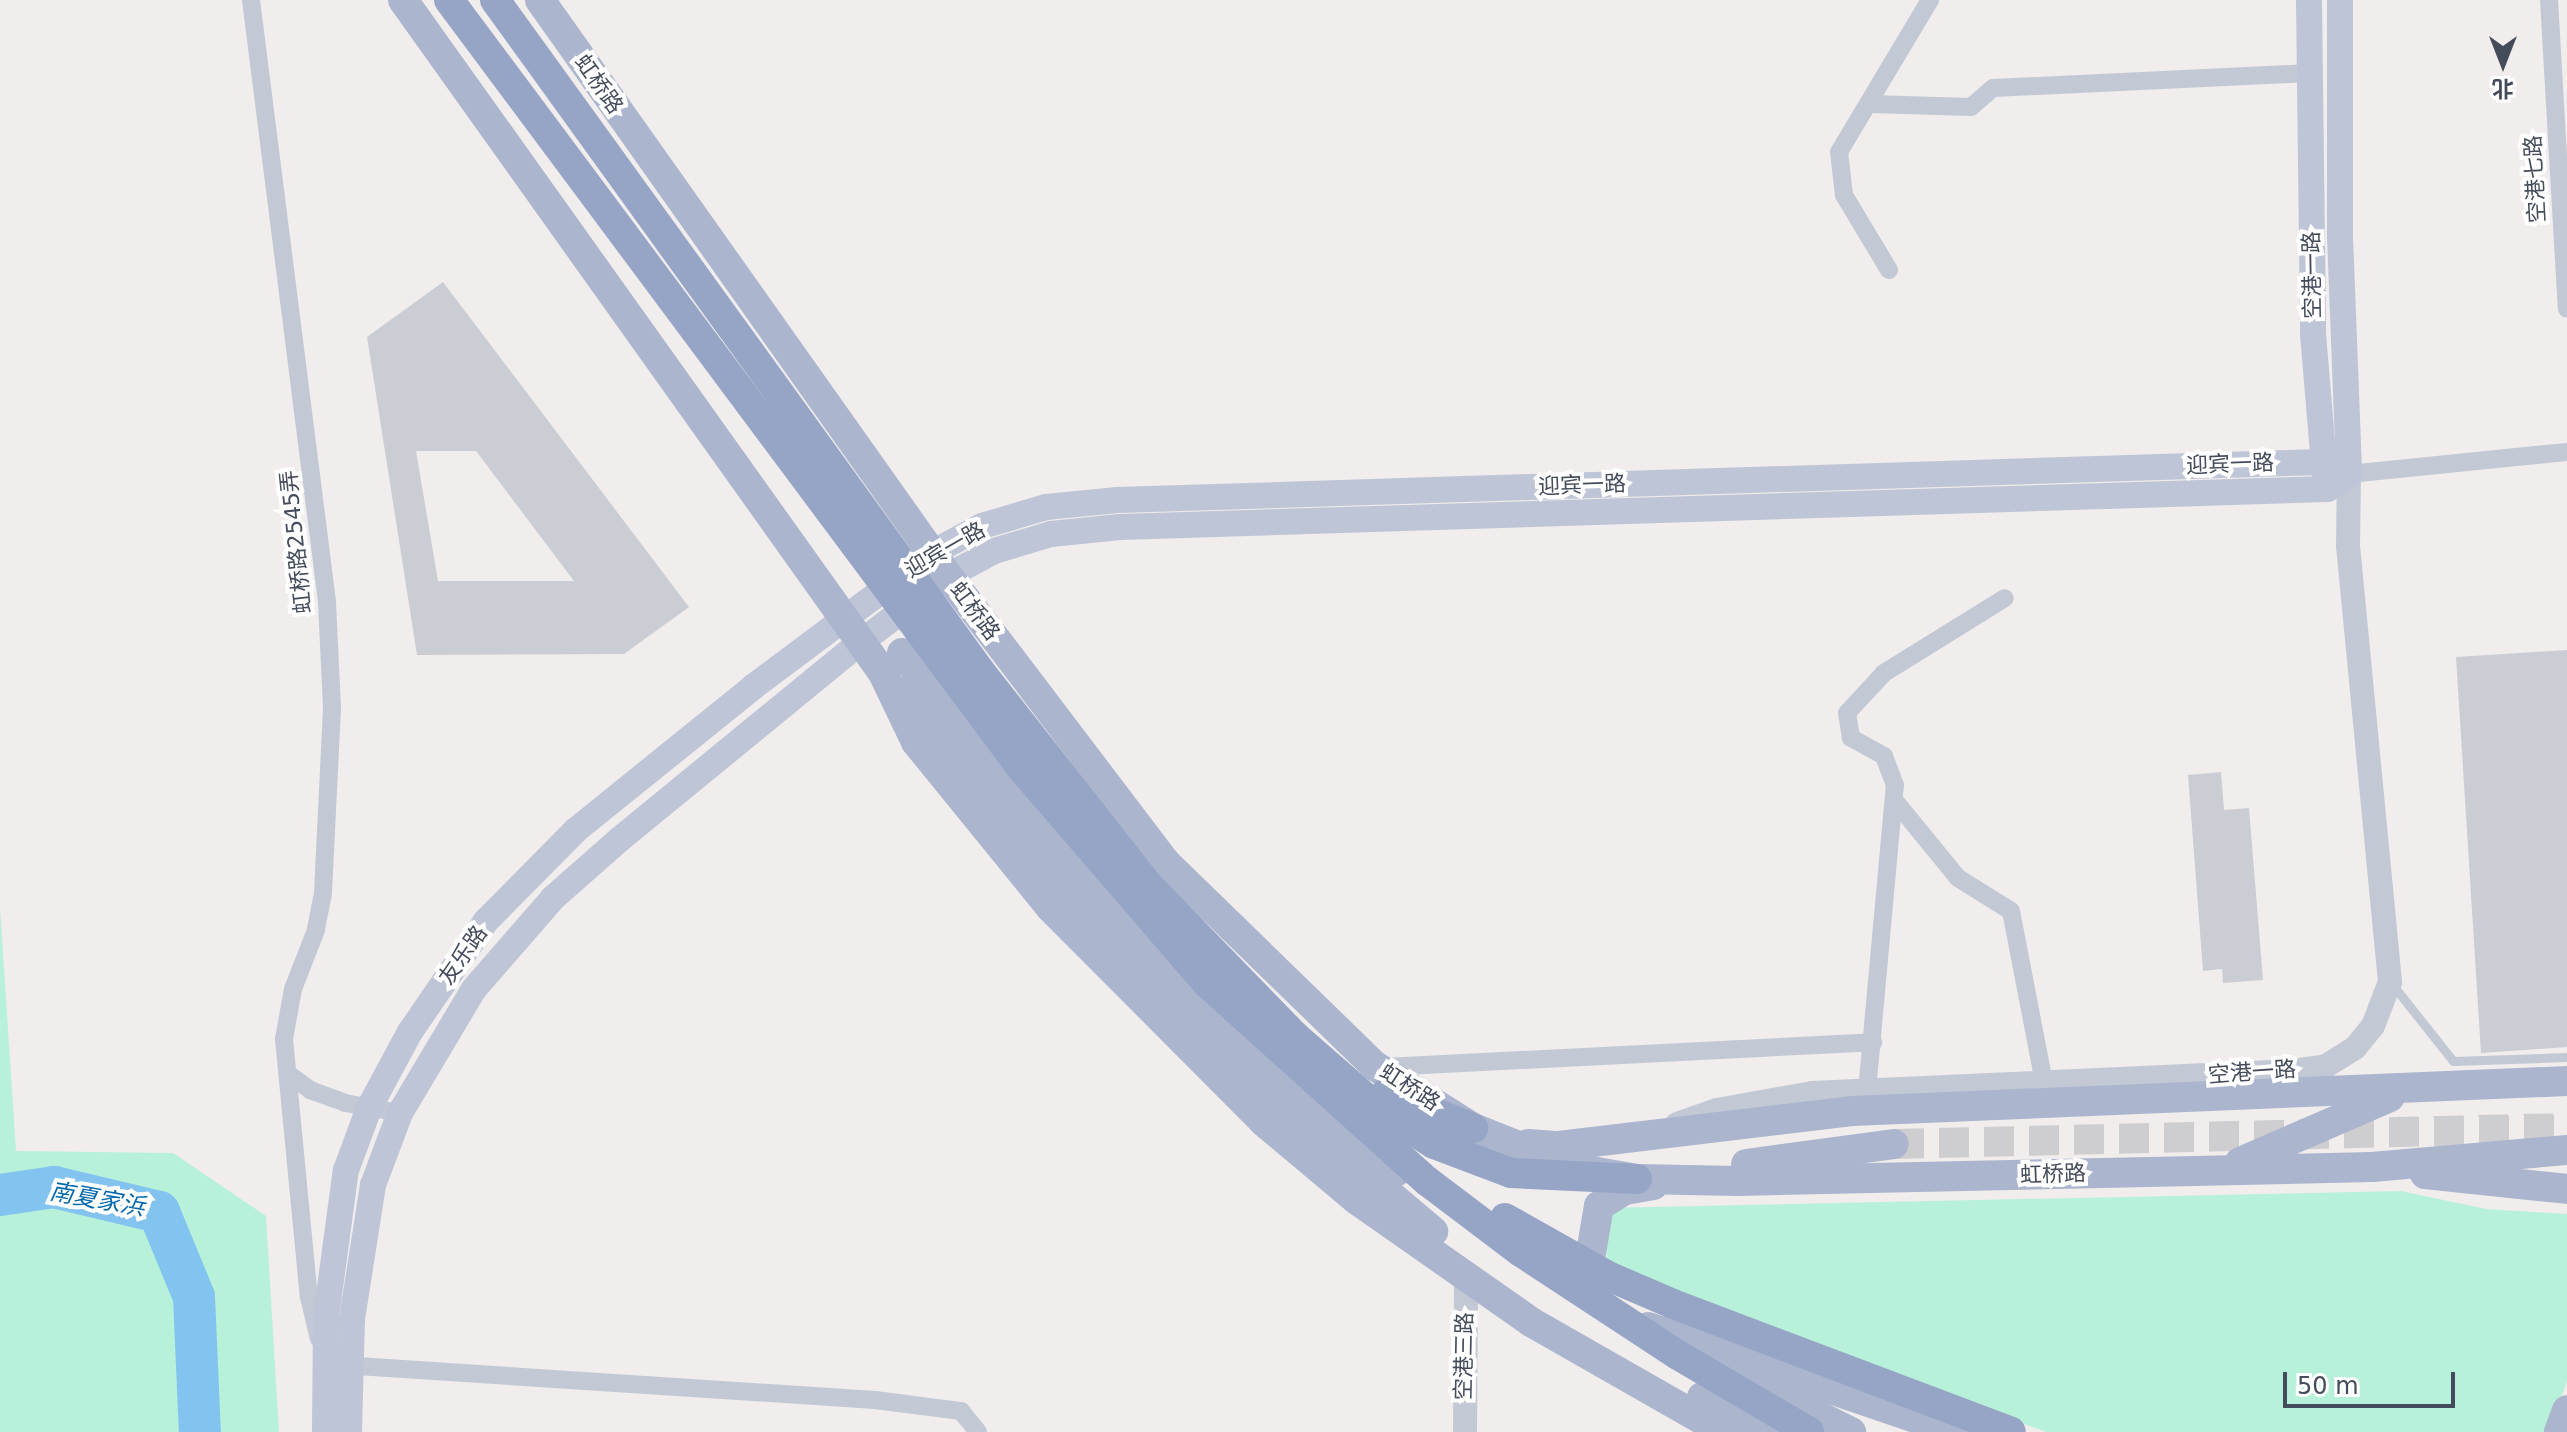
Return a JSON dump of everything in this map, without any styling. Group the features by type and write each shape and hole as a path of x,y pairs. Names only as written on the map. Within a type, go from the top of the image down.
{"highway":[{"path":"449,0 1067,824 1208,984 1427,1181 1558,1278 1809,1432"},
{"path":"495,0 1062,781 1147,884 1296,1037 1375,1106 1434,1144 1479,1164 1553,1178 1637,1179"},
{"path":"1296,1037 1414,1108 1486,1133"},
{"path":"1350,1114 1533,1236 1608,1276 2011,1432"}],"main road":[{"path":"403,0 861,642 893,663 1116,913 1222,1022 1455,1217 1503,1251 1851,1432"},
{"name":"虹桥路","path":"540,0 940,565 1164,861 1375,1066 1486,1133 1574,1168 1637,1179 1870,1180 2225,1168 2372,1167 2567,1150"},
{"name":"空港一路","path":"2309,0 2313,334 2327,489"},
{"name":"空港一路","path":"2340,0 2340,236 2349,474"},
{"name":"迎宾一路","path":"861,642 982,526 1046,507 1118,500 2323,462 2349,474"},
{"path":"2327,489 2349,474"},
{"name":"迎宾一路","path":"842,617 940,565 1051,534 1120,527 2327,489"},
{"name":"友乐路","path":"325,1432 324,1357 334,1231 346,1170 369,1108 450,972 529,873 842,617"},
{"name":"友乐路","path":"349,1432 349,1368 373,1185 400,1113 474,989 553,898 861,642"},
{"path":"893,663 1115,944 1279,1101 1483,1270 1572,1327 1770,1432"},
{"path":"893,663 916,742 1050,907 1264,1122 1466,1279 1724,1432"},
{"name":"虹桥路","path":"1486,1133 1559,1146 1852,1111 2567,1081"},
{"path":"2225,1168 2407,1090"},
{"path":"1636,1138 1894,1144 1637,1179"},
{"path":"2372,1167 2567,1189"},
{"path":"1619,1312 1596,1284 1590,1259 1599,1206 1625,1190 1696,1179"},
{"path":"1648,1327 1957,1432"},
{"path":"2559,1432 2567,1410"}],"street":[{"name":"虹桥路2545弄","path":"251,0 306,410 327,602 332,708 323,893 286,1019 309,1297 324,1357"},
{"path":"1889,270 1844,195 1839,152 1871,104 1930,0"},
{"name":"空港七路","path":"2549,0 2564,198 2567,308"},
{"path":"1871,104 1971,107 1993,88 2309,73"},
{"path":"2349,474 2567,452"},
{"name":"空港一路","path":"1636,1138 1717,1110 1812,1093 2326,1066 2355,1048 2373,1026 2390,982 2348,546 2349,474"},
{"name":"空港一路","path":"2327,489 2348,546"},
{"path":"1867,1091 1895,801 1893,772 1884,756 1851,738 1847,713 1884,673 2005,598"},
{"path":"1895,801 1958,878 2011,911 2044,1083"},
{"path":"1375,1066 1407,1069 1873,1042"},
{"path":"291,1076 310,1090 369,1108 400,1113"},
{"name":"空港三路","path":"1465,1432 1466,1279"},
{"path":"324,1357 349,1368 875,1400 961,1411 978,1432"}],"lane":[{"path":"2390,982 2453,1061 2567,1057"}],"green space":[{"path":"0,908 16,1151 173,1153 266,1216 279,1432 0,1432"},
{"path":"2401,1191 2486,1209 2567,1214 2567,1382 2547,1432 2046,1432 1607,1266 1605,1208"}],"building":[{"path":"443,282 689,607 624,654 417,655 367,337","holes":["416,451 476,451 574,581 438,581"]},
{"path":"2567,650 2567,1047 2481,1053 2456,657"},
{"path":"2221,772 2224,810 2249,808 2263,980 2223,983 2222,969 2203,971 2188,775"}],"waterway":[{"name":"南夏家浜","path":"0,1195 54,1187 159,1212 194,1297 200,1432"}],"tunnel":[{"path":"1894,1144 2567,1128"}]}
